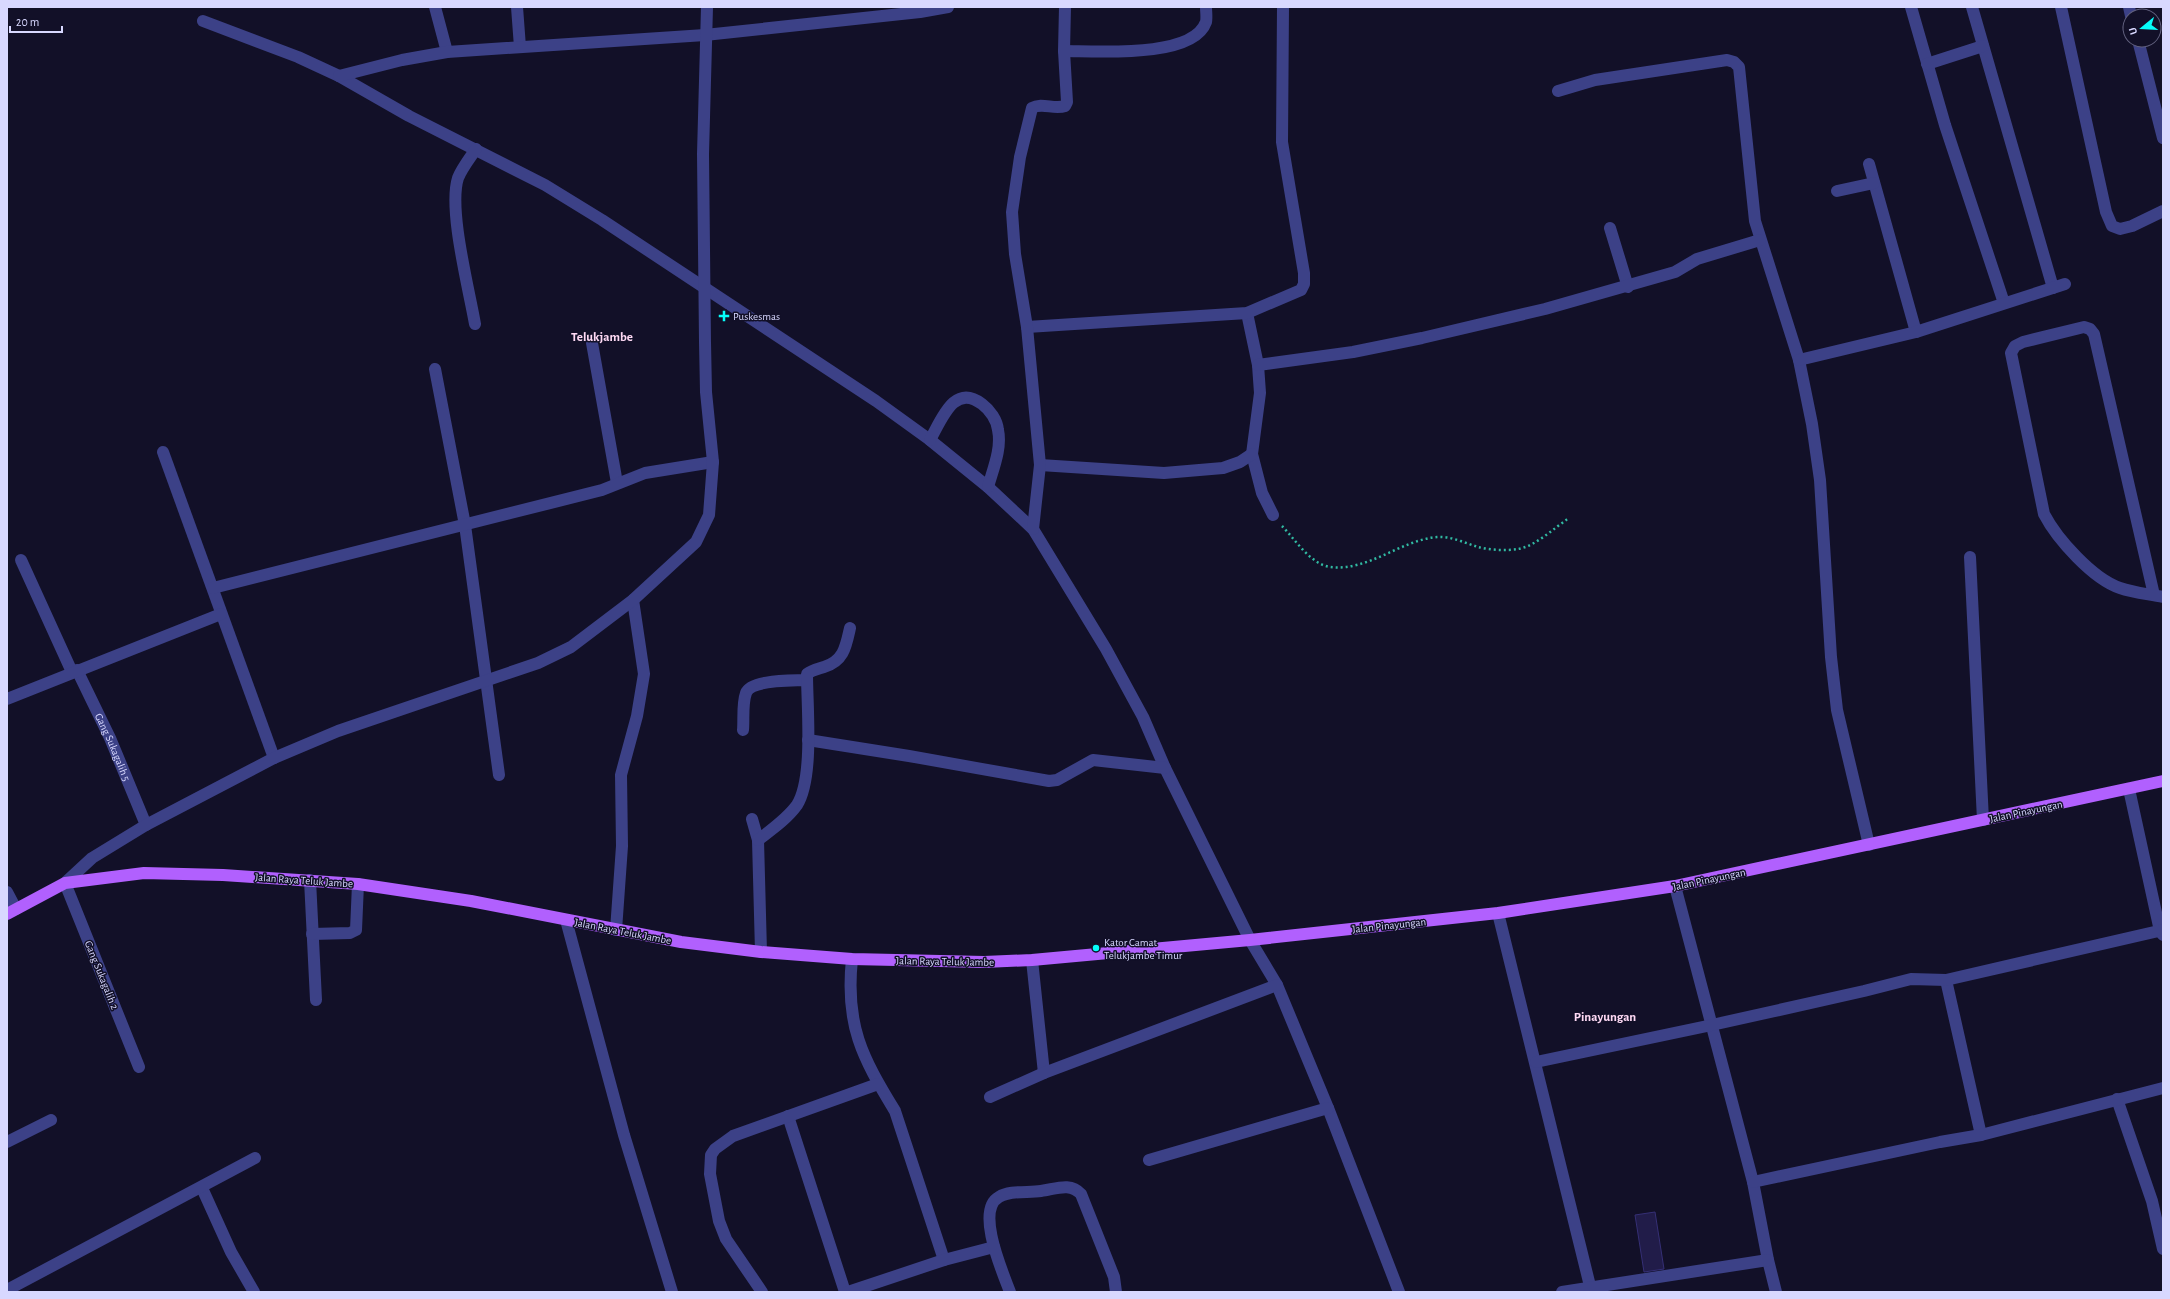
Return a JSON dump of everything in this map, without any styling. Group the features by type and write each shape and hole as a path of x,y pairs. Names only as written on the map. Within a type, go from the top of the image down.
{"main road":[{"name":"Jalan Pinayungan","path":"1250,940 1498,913 1675,886 2163,781"},
{"name":"Jalan Raya Teluk Jambe","path":"12,911 65,883 144,873 216,875 358,884 471,901 681,942 761,952 852,959 984,962 1032,960 1250,940"}],"street":[{"path":"435,7 447,52"},
{"path":"518,7 520,46"},
{"path":"65,883 92,858 146,825 274,758 338,731 538,663 571,646 633,600 696,542 709,515 713,462 706,392 702,154 707,7"},
{"path":"339,76 402,60 447,52 705,35 948,7"},
{"path":"1033,528 1040,465 1027,327 1015,254 1012,212 1020,157 1032,108 1037,105 1060,108 1065,106 1067,102 1064,51 1065,7"},
{"path":"1064,51 1142,50 1173,46 1197,35 1206,22 1206,7"},
{"path":"1027,327 1247,313 1301,290 1304,284 1282,142 1283,7"},
{"path":"1911,7 1945,125 2004,303"},
{"path":"1972,7 2053,288"},
{"path":"2061,7 2106,212 2112,226 2120,229 2132,226 2163,211"},
{"path":"203,20 298,57 339,76 409,116 545,185 583,208 870,397 930,440 988,487 1033,528 1106,649 1143,717 1165,768 1250,940 1277,985 1328,1108 1399,1292"},
{"path":"1927,64 1983,46"},
{"path":"2140,48 2163,138"},
{"path":"1558,91 1595,80 1639,72 1727,60 1734,62 1738,67 1755,220 1760,240 1799,360 1812,424 1820,480 1831,658 1837,710 1869,845"},
{"path":"475,324 457,225 456,193 458,177 476,149"},
{"path":"1869,164 1916,332"},
{"path":"1837,192 1874,183"},
{"path":"1610,228 1628,287"},
{"path":"1258,365 1353,352 1422,338 1545,309 1628,287 1675,272 1697,259 1760,240"},
{"path":"1799,360 1916,332 2065,284"},
{"path":"1247,313 1258,365 1260,393 1252,454 1262,493 1273,515"},
{"path":"2084,328 2090,329 2094,334 2158,596 2120,588 2095,573 2051,527 2044,514 2012,362 2011,353 2015,346 2023,342 2084,328"},
{"path":"592,343 617,483"},
{"path":"434,369 465,525 499,775"},
{"path":"930,440 954,401 964,396 975,399 986,407 993,416 998,430 999,446 988,487"},
{"path":"163,452 274,758"},
{"path":"1040,465 1164,473 1223,468 1240,462 1252,454"},
{"path":"213,588 602,490 645,473 713,462"},
{"path":"1970,557 1983,820"},
{"name":"Gang Sukagalih 5","path":"21,560 74,671 110,738 146,825"},
{"path":"616,930 622,846 621,775 637,716 644,674 633,600"},
{"path":"7,699 74,671 221,614"},
{"path":"758,840 781,821 796,805 804,786 808,740 807,674 826,666 841,656 845,650 850,628"},
{"path":"743,730 746,692 751,686 764,683 807,680"},
{"path":"808,740 1049,781 1057,780 1093,760 1165,768"},
{"path":"1536,1062 1864,991 1911,978 1946,980 2162,932 2128,788"},
{"path":"752,820 758,840 761,952"},
{"path":"310,880 316,1000"},
{"name":"Gang Sukagalih 2","path":"65,883 139,1067"},
{"path":"312,934 350,933 356,930 358,884"},
{"path":"1675,886 1753,1182 1768,1260 1776,1292"},
{"path":"7,892 12,911"},
{"path":"1498,913 1536,1062 1590,1286"},
{"path":"566,920 624,1135 672,1292"},
{"path":"852,959 850,1002 854,1030 863,1054 878,1084 895,1111 944,1260"},
{"path":"1032,960 1044,1073"},
{"path":"1946,980 1981,1135"},
{"path":"990,1097 1044,1073 1277,985"},
{"path":"762,1292 726,1240 720,1221 710,1174 711,1155 715,1149 733,1136 878,1084"},
{"path":"1753,1182 1940,1142 1981,1135 2163,1088"},
{"path":"2117,1099 2152,1201 2163,1249"},
{"path":"1150,1160 1328,1108"},
{"path":"788,1116 847,1292 944,1260 994,1247"},
{"path":"7,1142 52,1120"},
{"path":"7,1290 202,1188 255,1158"},
{"path":"1010,1292 994,1247 990,1214 991,1205 997,1197 1004,1194 1032,1193 1068,1187 1076,1189 1082,1194 1114,1277 1116,1292"},
{"path":"202,1188 231,1252 254,1292"},
{"path":"1562,1292 1590,1286 1768,1260"}],"path":[{"path":"1273,515 1315,560 1329,567 1362,563 1423,538 1439,536 1480,547 1504,550 1519,549 1533,542 1569,518"}],"building":[{"path":"1655,1212 1664,1269 1644,1272 1635,1215"}],"place":[{"name":"Puskesmas","path":"724,316"},
{"name":"Kator Camat Telukjambe Timur","path":"1096,948"}],"district":[{"name":"Telukjambe","path":"602,336"},
{"name":"Pinayungan","path":"1605,1016"}]}
